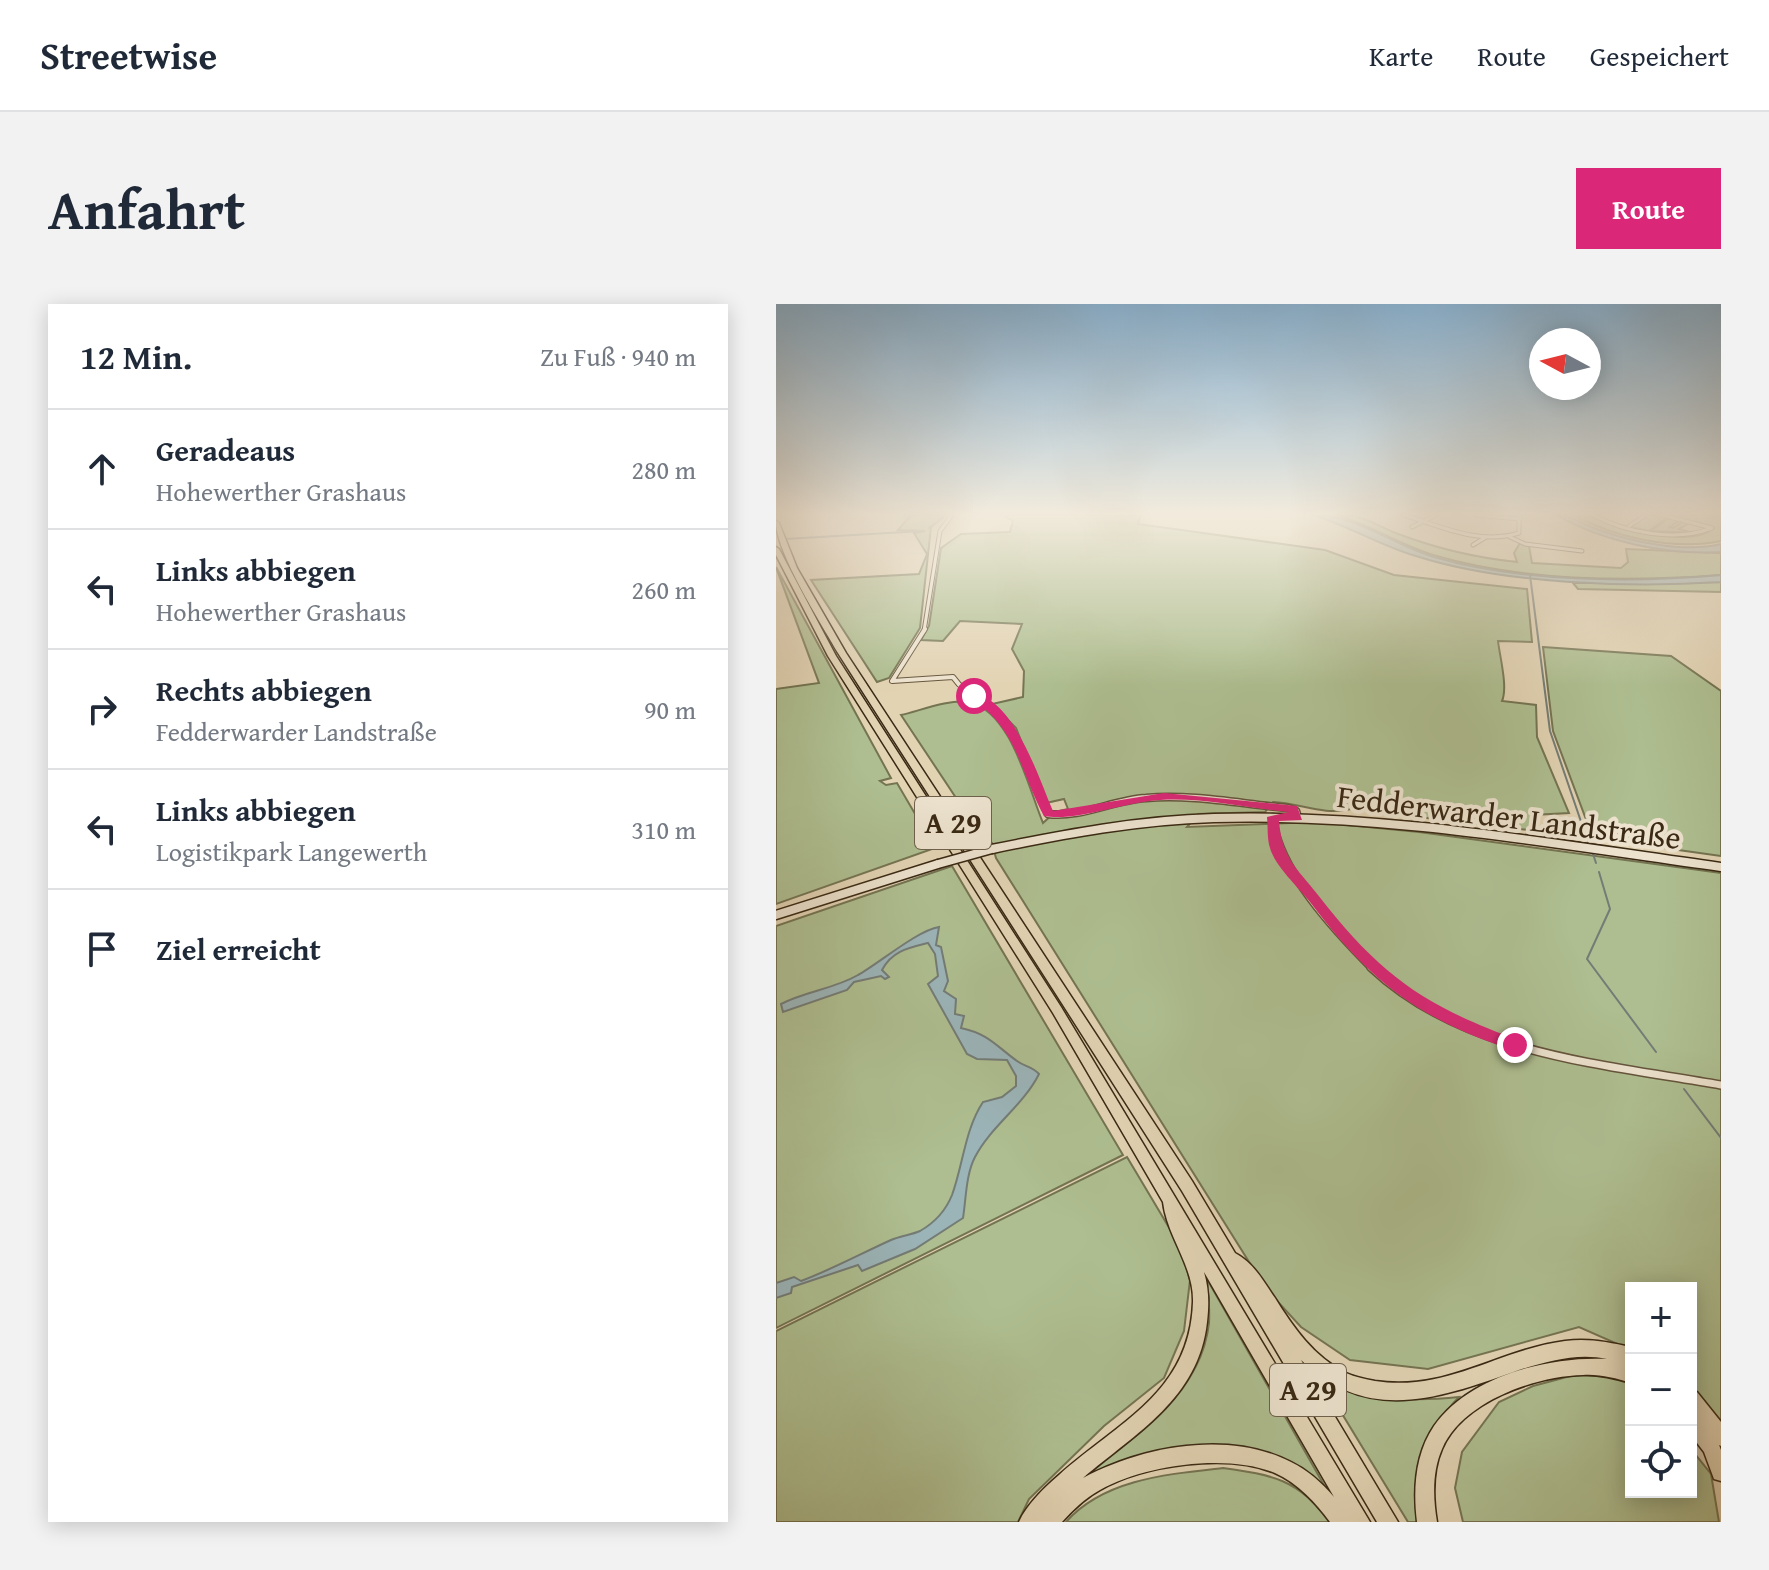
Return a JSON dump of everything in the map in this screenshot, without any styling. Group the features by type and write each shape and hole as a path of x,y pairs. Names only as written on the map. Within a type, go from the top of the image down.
{"highway":[{"name":"A 29","path":"794,572 832,656 1057,1010 1360,1522"},
{"name":"A 29","path":"797,572 842,653 1020,925 1229,1258 1388,1522"},
{"path":"1029,1522 1067,1479 1158,1407 1188,1361 1200,1324 1200,1283 1196,1265 1172,1220 1170,1198"},
{"path":"1229,1258 1244,1265 1282,1326 1306,1356 1341,1380 1372,1391 1401,1395 1450,1388 1575,1347 1604,1348 1625,1354"},
{"path":"1427,1522 1424,1492 1429,1458 1440,1433 1460,1409 1524,1378 1565,1367 1594,1365 1625,1373"},
{"path":"1697,1406 1721,1437"},
{"path":"1695,1426 1710,1446 1721,1472"},
{"path":"1050,1522 1078,1494 1110,1475 1143,1465 1208,1455 1253,1457 1291,1472 1309,1484 1342,1522"}],"street":[{"path":"934,572 925,629 892,681 953,677 963,691 995,709 1012,729 1048,814 1064,815 1120,801 1164,796 1288,808 1296,811 1298,818"},
{"path":"1273,817 1273,844 1293,873 1350,946 1380,975 1416,1001 1462,1025 1515,1045 1721,1085"},
{"name":"Fedderwarder Landstraße","path":"776,915 992,849 1129,825 1273,817 1400,824 1721,867"}],"green space":[{"path":"778,572 891,778 880,781 886,785 897,783 935,848 776,904 776,689 819,683"},
{"path":"926,572 920,628 889,678 877,682 811,580"},
{"path":"937,572 1385,572 1527,589 1532,642 1498,641 1504,680 1502,701 1536,705 1537,737 1569,813 1533,815 1536,824 1529,830 1351,809 1321,810 1273,802 1265,812 1198,814 1187,827 1316,822 1419,832 1721,873 1721,1421 1697,1395 1697,1282 1625,1282 1625,1347 1579,1327 1428,1369 1350,1360 1301,1327 1266,1289 996,858 992,843 982,837 901,715 952,702 968,702 983,708 1007,734 1043,823 1055,812 1068,809 1064,799 1046,803 1016,728 992,704 1023,697 1024,671 1012,649 1022,624 960,621 943,641 921,640 929,626"},
{"path":"1517,572 1721,572 1721,575 1650,579"},
{"path":"1721,582 1721,592 1578,589 1573,583"},
{"path":"1543,647 1671,656 1721,691 1721,856 1593,838 1553,731"},
{"path":"952,866 1123,1155 776,1328 776,926"},
{"path":"1127,1157 1180,1246 1190,1280 1184,1331 1164,1378 1104,1426 1029,1499 1018,1522 776,1522 776,1331"},
{"path":"1207,1279 1324,1485 1320,1487 1284,1460 1250,1451 1213,1454 1080,1485 1077,1479 1161,1414 1193,1373 1209,1323"},
{"path":"1578,1374 1611,1375 1625,1381 1625,1498 1697,1498 1697,1456 1711,1474 1719,1522 1463,1522 1455,1488 1462,1452 1499,1402 1533,1386"},
{"path":"1319,1376 1370,1395 1422,1399 1459,1397 1436,1426 1424,1455 1419,1486 1419,1522 1408,1522"},
{"path":"1223,1468 1256,1473 1295,1488 1307,1496 1330,1522 1066,1522 1099,1496 1138,1481"}],"water":[{"path":"1482,572 1614,579 1721,575 1721,582 1607,584"},
{"path":"939,927 936,945 941,947 948,981 944,991 956,999 955,1014 964,1016 961,1028 985,1037 1039,1074 975,1157 968,1179 963,1218 915,1249 862,1271 858,1265 792,1287 791,1293 776,1298 776,1283 794,1277 801,1281 891,1240 920,1231 935,1220 952,1195 968,1135 983,1102 1002,1097 1016,1086 1016,1076 1007,1060 977,1059 967,1054 928,984 938,976 935,954 928,943 891,958 882,970 889,977 885,979 881,976 854,982 847,990 783,1012 781,1004 849,980 920,934"}],"waterway":[{"path":"1530,575 1550,731 1588,842"},
{"path":"1593,854 1596,863"},
{"path":"1599,872 1610,909 1587,959 1656,1052"},
{"path":"1684,1089 1721,1138"}],"route":[{"path":"974,696 995,709 1012,729 1048,814 1064,815 1139,797 1164,796 1293,809 1298,818 1273,817 1273,844 1350,946 1380,975 1416,1001 1462,1025 1515,1045"}]}
